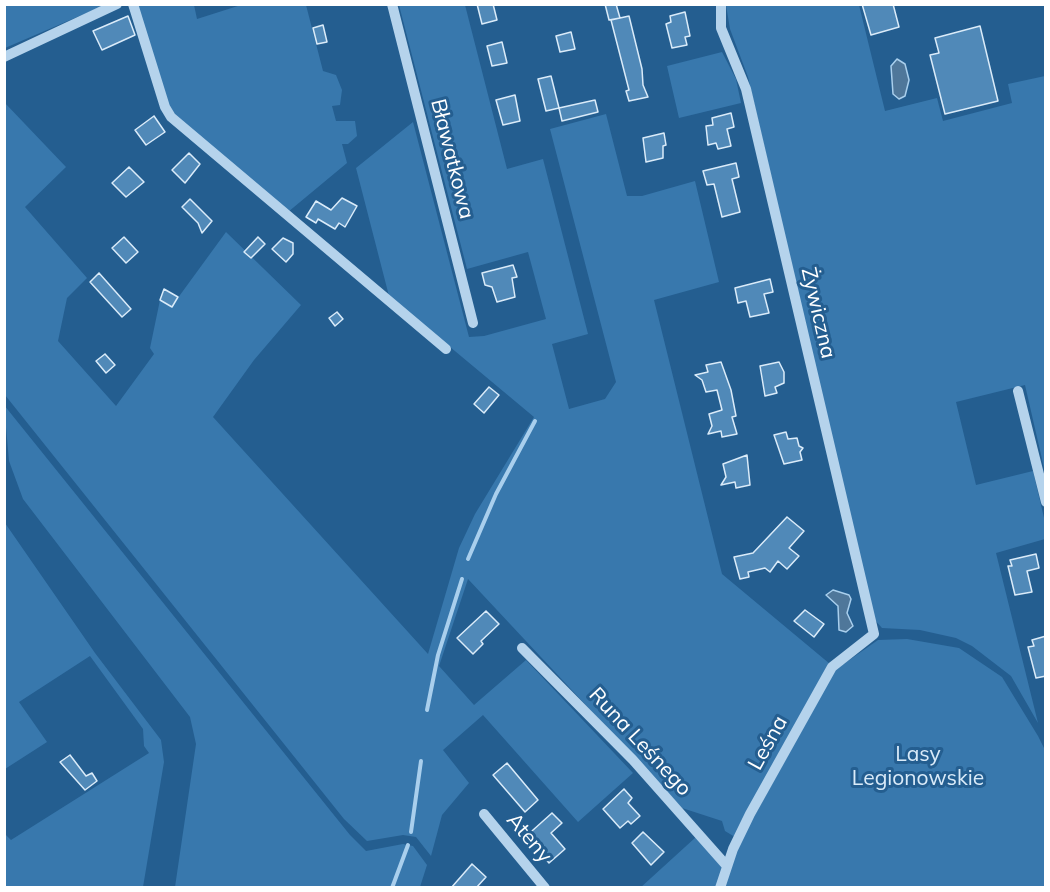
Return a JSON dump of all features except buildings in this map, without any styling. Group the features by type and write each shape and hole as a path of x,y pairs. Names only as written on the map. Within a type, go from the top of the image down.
{"street":[{"path":"4,57 117,4"},
{"path":"133,4 165,107 171,117 446,349"},
{"name":"Bławatkowa","path":"392,4 473,323"},
{"name":"Żywiczna","path":"721,4 721,28 746,89 874,634"},
{"path":"1018,391 1046,502"},
{"name":"Leśna","path":"720,888 726,865 750,814 832,667 874,634"},
{"name":"Runa Leśnego","path":"522,648 633,760 726,865"},
{"name":"Ateny","path":"484,814 545,888"}],"green space":[{"path":"143,4 194,5 197,19 241,5 306,5 323,71 336,75 342,90 340,105 332,106 336,121 355,121 357,136 348,144 342,144 347,163 288,212 171,112 136,7"},
{"path":"5,5 105,5 5,48"},
{"path":"399,5 465,5 507,169 543,159 588,334 552,344 569,409 605,399 616,382 550,129 606,114 627,196 642,196 695,181 719,282 654,300 722,574 830,664 735,837 725,831 722,821 682,808 468,579 439,666 474,705 526,660 633,773 578,822 483,715 443,750 469,783 442,815 431,856 416,837 403,835 367,841 344,819 5,395 4,102 66,167 25,207 87,278 67,298 58,341 116,406 154,354 150,348 160,300 172,306 226,232 301,305 254,360 213,417 428,654 459,548 475,514 534,417 389,296 356,168 413,122 469,337 484,336 546,319 528,252 467,269"},
{"path":"726,5 859,5 885,111 937,98 943,121 1012,103 1008,84 1045,76 1045,472 1025,385 956,402 976,485 1033,471 1045,522 1045,539 996,553 1038,723 1011,676 972,646 956,638 920,630 882,628 874,619 748,77 730,29"},
{"path":"722,52 736,79 741,103 679,118 667,66"},
{"path":"4,405 350,835 366,851 403,844 413,846 427,865 420,887 175,887 196,744 190,717 23,499 9,461"},
{"path":"5,523 95,653 161,740 164,762 143,887 5,887 5,834 11,840 149,753 144,746 143,729 90,656 19,702 47,742 5,769"},
{"name":"Lasy Legionowskie","path":"907,639 959,648 1002,677 1038,736 1045,750 1045,887 723,888 732,857 835,670 878,640"},
{"path":"696,837 723,866 716,887 640,888"}],"shaded area":[{"path":"897,59 905,64 909,80 905,96 899,99 893,94 891,66"},
{"path":"833,590 849,595 851,599 847,613 853,626 846,632 839,630 838,606 826,595"}],"waterway":[{"path":"468,559 496,494 535,421"},
{"path":"427,710 438,655 462,579"},
{"path":"411,832 421,761"},
{"path":"392,888 408,845"}]}
